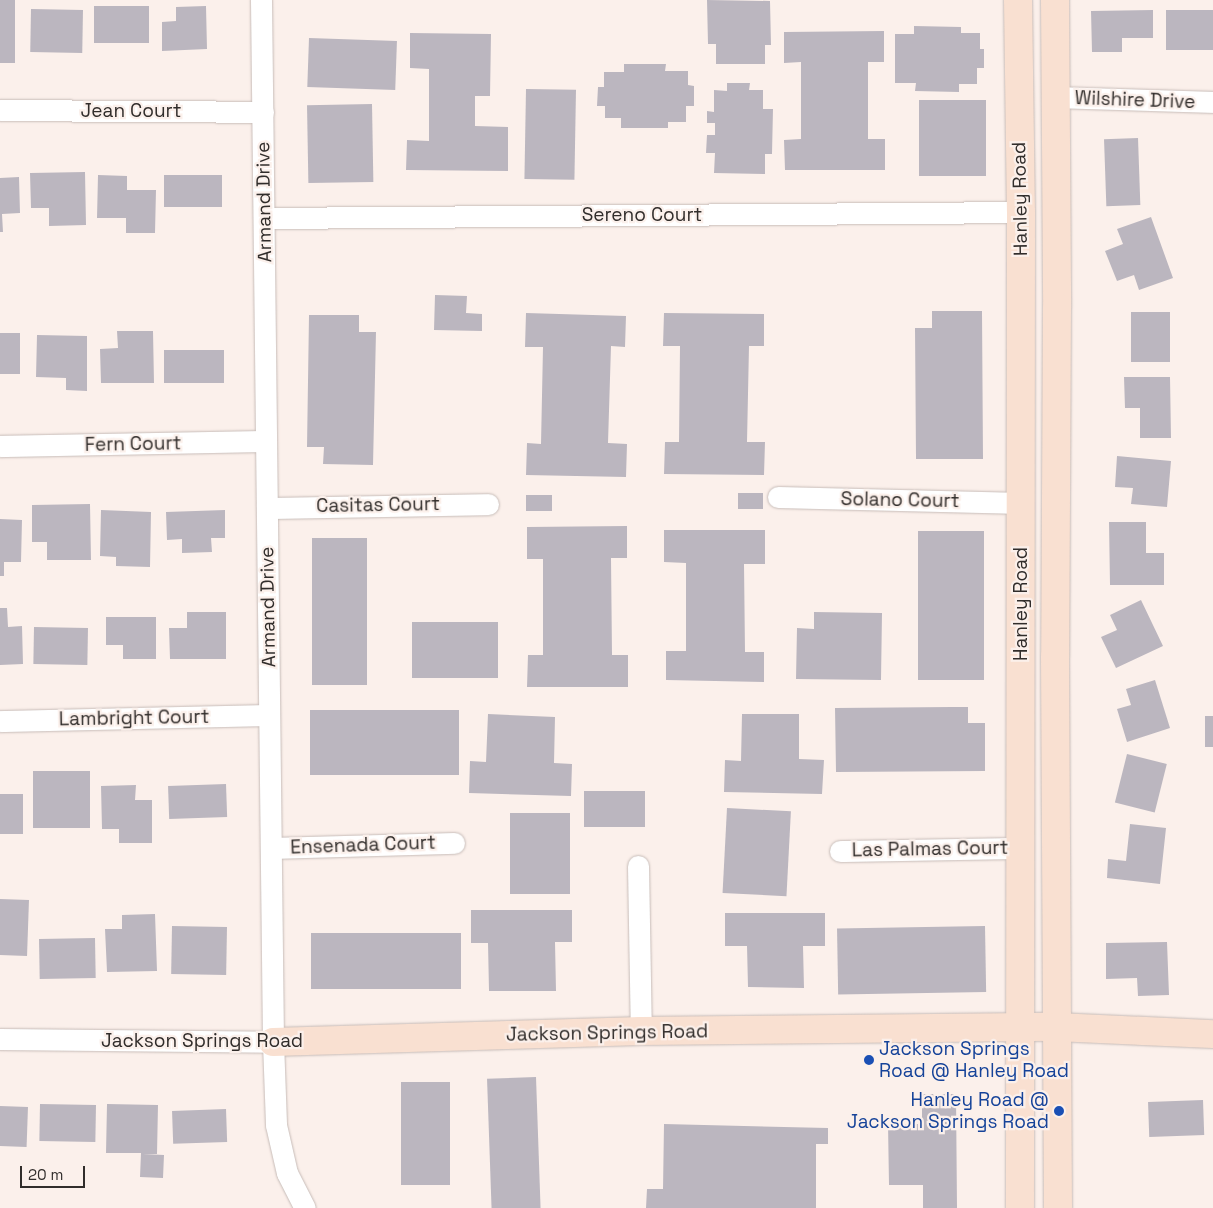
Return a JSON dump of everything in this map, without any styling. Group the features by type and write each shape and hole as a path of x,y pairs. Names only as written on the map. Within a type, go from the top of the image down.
{"main road":[{"name":"Hanley Road","path":"1018,0 1022,504 1019,1028 1020,1208"},
{"name":"Hanley Road","path":"1055,0 1056,1027 1058,1208"},
{"path":"1055,592 1040,535 1022,504 1056,452"},
{"name":"Jackson Springs Road","path":"273,1042 641,1031 1056,1027 1213,1034"}],"street":[{"name":"Armand Drive","path":"261,0 273,1042 276,1125 287,1173 305,1208"},
{"name":"Wilshire Drive","path":"1056,97 1213,102"},
{"name":"Jean Court","path":"0,110 263,112"},
{"name":"Sereno Court","path":"264,218 1021,212"},
{"name":"Fern Court","path":"0,446 266,441"},
{"name":"Solano Court","path":"778,497 1022,504"},
{"name":"Casitas Court","path":"267,508 488,504"},
{"name":"Lambright Court","path":"0,721 269,715"},
{"name":"Ensenada Court","path":"272,848 454,843"},
{"name":"Las Palmas Court","path":"840,851 1020,848"},
{"path":"638,866 641,1031"},
{"name":"Jackson Springs Road","path":"0,1039 273,1042"}],"building":[{"path":"0,0 15,0 15,63 0,63"},
{"path":"707,0 770,1 771,45 765,45 765,64 716,64 716,44 708,44"},
{"path":"94,6 149,6 149,43 94,43"},
{"path":"206,6 207,49 162,51 162,22 176,21 176,7"},
{"path":"31,9 83,10 82,53 30,52"},
{"path":"1153,10 1153,38 1122,38 1122,52 1092,52 1091,11"},
{"path":"1166,10 1213,10 1213,50 1166,50"},
{"path":"914,26 961,27 961,33 980,33 980,49 984,49 984,68 977,68 977,84 959,84 959,92 915,91 916,83 895,83 895,34 914,34"},
{"path":"884,31 884,62 868,62 868,139 885,139 885,170 785,170 784,140 801,139 801,62 784,63 784,32"},
{"path":"410,33 491,34 490,96 475,96 475,126 508,127 508,171 406,170 407,140 429,141 429,69 410,68"},
{"path":"309,38 397,41 395,90 307,87"},
{"path":"624,64 666,64 665,71 688,71 688,85 694,86 694,106 686,106 686,122 668,122 668,128 621,128 621,118 605,118 605,106 597,106 598,87 604,87 604,72 624,72"},
{"path":"727,83 750,83 749,90 763,90 763,109 773,109 772,154 765,154 765,174 714,173 715,153 706,153 707,135 715,135 715,123 707,123 707,111 714,112 714,90 727,91"},
{"path":"526,89 576,90 574,180 524,179"},
{"path":"919,100 986,100 986,176 919,176"},
{"path":"372,104 373,182 308,183 307,105"},
{"path":"1138,138 1140,205 1106,206 1104,139"},
{"path":"85,172 86,225 49,226 49,208 31,208 30,173"},
{"path":"98,175 127,176 127,190 156,190 155,233 126,233 126,218 97,218"},
{"path":"164,175 222,175 222,207 164,207"},
{"path":"19,177 20,213 2,214 3,232 0,232 0,178"},
{"path":"1151,217 1173,278 1139,290 1134,275 1117,281 1105,251 1123,244 1117,229"},
{"path":"435,295 467,296 466,313 482,314 482,331 434,330"},
{"path":"932,311 982,311 983,459 916,459 915,328 932,328"},
{"path":"1131,312 1170,312 1170,362 1131,362"},
{"path":"526,313 626,316 625,347 611,346 608,443 627,444 626,477 526,475 527,443 541,444 543,347 525,347"},
{"path":"664,313 764,314 764,346 749,346 747,442 765,442 764,475 664,474 665,442 679,442 680,346 663,346"},
{"path":"309,315 359,315 359,332 376,332 373,465 323,464 324,447 307,447"},
{"path":"117,331 153,331 154,383 101,383 100,349 118,348"},
{"path":"0,333 20,333 20,374 0,374"},
{"path":"37,335 87,336 87,391 66,390 66,378 36,377"},
{"path":"164,350 224,350 224,383 164,383"},
{"path":"1124,377 1170,377 1171,438 1140,438 1140,408 1125,408"},
{"path":"1117,456 1171,461 1167,507 1131,504 1133,488 1115,487"},
{"path":"738,493 763,493 763,509 738,509"},
{"path":"526,495 552,495 552,511 526,511"},
{"path":"90,504 91,560 47,560 47,542 32,542 32,505"},
{"path":"101,510 151,512 150,567 116,566 116,557 100,556"},
{"path":"225,510 225,538 211,538 212,552 182,553 182,539 167,540 166,512"},
{"path":"0,519 22,520 21,562 4,562 4,576 0,576"},
{"path":"1109,522 1146,522 1146,553 1164,553 1164,585 1110,585"},
{"path":"627,526 627,558 611,558 612,655 628,655 628,687 527,687 528,655 543,655 543,559 527,559 527,527"},
{"path":"664,530 765,530 765,564 744,564 745,652 764,652 764,682 666,680 666,651 686,651 686,563 664,562"},
{"path":"918,531 984,531 984,680 918,680"},
{"path":"312,538 367,538 367,685 312,685"},
{"path":"1141,600 1163,646 1116,668 1101,637 1117,630 1110,615"},
{"path":"0,608 7,608 8,627 22,626 23,664 0,665"},
{"path":"187,612 226,612 226,659 170,659 169,628 187,628"},
{"path":"814,612 882,613 881,680 796,679 797,628 814,629"},
{"path":"106,617 156,617 156,659 123,659 123,645 106,645"},
{"path":"412,622 498,622 498,678 412,678"},
{"path":"34,627 88,628 87,665 33,664"},
{"path":"1155,680 1170,728 1127,742 1117,709 1131,705 1126,689"},
{"path":"968,707 968,723 985,723 985,771 836,772 835,708"},
{"path":"310,710 459,710 459,775 310,775"},
{"path":"488,714 555,717 554,763 572,764 571,796 469,793 470,761 486,762"},
{"path":"742,714 799,714 799,759 824,760 822,794 724,792 725,760 741,761"},
{"path":"1205,716 1213,716 1213,747 1205,747"},
{"path":"1127,754 1167,764 1155,812 1115,803"},
{"path":"33,771 90,771 90,828 33,828"},
{"path":"226,784 227,817 169,819 168,786"},
{"path":"136,785 135,800 152,800 152,843 119,843 119,829 102,829 101,786"},
{"path":"584,791 645,791 645,827 584,827"},
{"path":"0,794 23,794 23,834 0,834"},
{"path":"727,808 791,811 786,896 723,893"},
{"path":"510,813 570,813 570,894 510,894"},
{"path":"1130,824 1166,828 1160,884 1107,878 1108,859 1126,861"},
{"path":"0,899 29,900 27,956 0,955"},
{"path":"471,910 572,910 572,942 555,942 556,991 489,991 488,943 471,943"},
{"path":"725,913 825,913 825,946 803,946 804,988 748,987 747,946 725,946"},
{"path":"155,914 157,971 107,972 105,929 122,929 122,915"},
{"path":"172,926 227,927 226,975 171,974"},
{"path":"985,926 986,992 838,995 837,929"},
{"path":"311,933 461,933 461,989 311,989"},
{"path":"95,938 96,978 40,979 39,939"},
{"path":"1167,942 1169,995 1138,996 1137,978 1106,979 1106,943"},
{"path":"536,1077 541,1208 492,1208 487,1079"},
{"path":"401,1082 450,1082 450,1185 401,1185"},
{"path":"922,1094 956,1094 957,1208 923,1208 923,1185 889,1185 888,1124 922,1124"},
{"path":"1203,1100 1204,1135 1149,1137 1148,1102"},
{"path":"40,1104 96,1105 95,1142 39,1141"},
{"path":"107,1104 158,1105 157,1154 143,1154 164,1155 163,1178 140,1177 141,1153 106,1153"},
{"path":"0,1106 28,1107 27,1147 0,1146"},
{"path":"226,1109 227,1142 173,1144 172,1111"},
{"path":"664,1124 828,1128 828,1144 816,1144 816,1208 646,1208 647,1189 663,1189"}],"place":[{"name":"Jackson Springs Road @ Hanley Road","path":"869,1060"},
{"name":"Hanley Road @ Jackson Springs Road","path":"1059,1111"}]}
